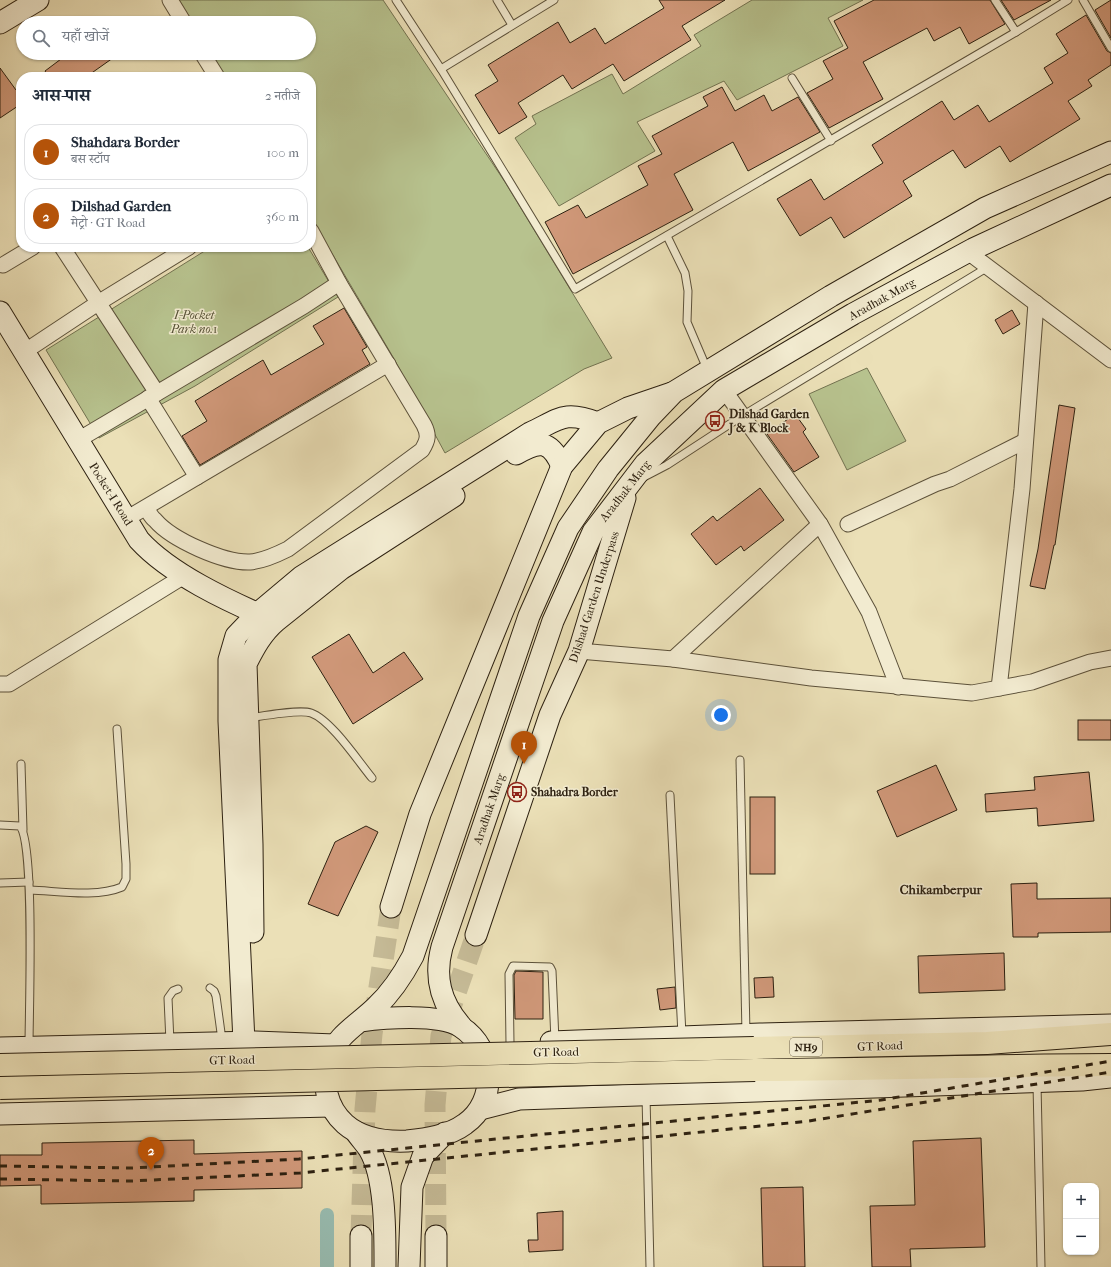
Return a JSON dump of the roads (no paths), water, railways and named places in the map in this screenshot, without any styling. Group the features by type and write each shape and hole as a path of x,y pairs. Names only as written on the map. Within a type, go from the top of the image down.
{"highway":[{"name":"GT Road","path":"0,1065 750,1041 857,1046 987,1042 1111,1034"},
{"name":"GT Road","path":"0,1088 755,1070 853,1070 984,1065 1111,1065"}],"main road":[{"path":"0,24 38,0"},
{"name":"Aradhak Marg","path":"562,466 598,423 628,408 674,392 831,296 985,208 1111,152"},
{"name":"Aradhak Marg","path":"479,1045 461,1026 446,1006 440,989 438,971 442,947 553,621 592,532 645,464 724,390 853,314 932,271 968,252 1111,185"},
{"path":"932,271 942,253 971,235 971,229 968,227 955,225"},
{"name":"Pocket-I Road","path":"0,312 126,519 140,540 153,555 184,576 267,617"},
{"name":"Aradhak Marg","path":"335,1044 390,992 413,956 529,616 568,528 608,469 674,392"},
{"path":"250,1042 238,720 229,660 231,648 236,636 267,617 301,576 363,546 566,416 576,416 598,423"},
{"path":"391,908 420,814 562,466 556,454 550,447 532,439"},
{"name":"Dilshad Garden Underpass","path":"476,935 550,715 579,651 630,484"},
{"path":"360,1021 421,1018 448,1022 461,1026"},
{"name":"GT Road","path":"479,1045 682,1037 750,1041 1111,1025"},
{"name":"GT Road","path":"0,1048 250,1042 335,1044"},
{"path":"335,1044 328,1061 325,1080 328,1098 331,1106 342,1121 356,1132 369,1150 377,1170 385,1218 385,1267"},
{"path":"356,1132 374,1139 403,1141 417,1140 445,1134 465,1124 480,1109 488,1088 489,1076 484,1054 479,1045"},
{"path":"480,1109 519,1099 1037,1082 1111,1077"},
{"path":"0,1114 331,1106"},
{"path":"409,1267 409,1220 412,1187 423,1156 445,1134"},
{"path":"361,1236 361,1267"},
{"path":"436,1236 436,1267"}],"street":[{"path":"170,0 180,16"},
{"path":"206,60 214,72"},
{"path":"146,508 155,521 186,542 230,561 251,562 275,555 288,549 422,450 428,433 339,283 316,240"},
{"path":"3,265 25,252"},
{"path":"65,252 98,303 153,396 197,477"},
{"path":"24,352 98,303 181,252"},
{"path":"968,252 1111,360"},
{"path":"78,440 304,306 339,283"},
{"path":"999,688 1022,489 1036,303"},
{"path":"126,519 388,364"},
{"path":"724,390 820,524 868,612 898,687"},
{"path":"848,524 935,484 950,479 1025,440"},
{"path":"673,659 820,524"},
{"path":"0,684 9,684 184,576"},
{"path":"579,651 673,659 811,678 972,693 1032,682 1090,662 1111,658"}],"lane":[{"path":"396,0 575,289 831,141 1068,0"},
{"path":"497,0 512,25"},
{"path":"440,69 554,0"},
{"path":"995,0 1016,32"},
{"path":"1084,0 1111,48"},
{"path":"792,78 831,141"},
{"path":"667,236 685,273 688,291 687,322 708,372"},
{"path":"630,484 667,465 742,416 988,267"},
{"path":"238,720 270,715 311,713 330,726 372,778"},
{"path":"30,890 95,893 112,892 122,888 126,879 126,864 117,729"},
{"path":"740,760 750,1041"},
{"path":"21,764 23,830 30,890 29,1048"},
{"path":"670,795 682,1037"},
{"path":"0,825 20,826 23,830"},
{"path":"0,882 29,882"},
{"path":"510,1043 509,974 513,966 550,967 552,971 555,1042"},
{"path":"210,988 214,991 216,996 222,1043"},
{"path":"170,1044 168,998 173,991 178,989"},
{"path":"1037,1082 1041,1267"},
{"path":"646,1094 650,1267"}],"waterway":[{"path":"327,1215 327,1267"}],"tunnel":[{"path":"361,1236 365,1109 372,1034 391,907"},
{"path":"436,1236 435,1105 441,1036 476,935"}],"railway":[{"path":"0,1166 131,1168 299,1159 881,1100 1111,1061"},
{"path":"0,1179 131,1181 300,1173 809,1121 1111,1072"}],"place":[{"name":"Dilshad Garden J & K Block","path":"715,421"},
{"name":"Shahdara Border","path":"524,764"},
{"name":"Shahadra Border","path":"517,792"},
{"name":"Dilshad Garden","path":"151,1170"}],"district":[{"name":"Chikamberpur","path":"941,889"}],"park label":[{"name":"I-Pocket Park no.1","path":"194,322"}]}
